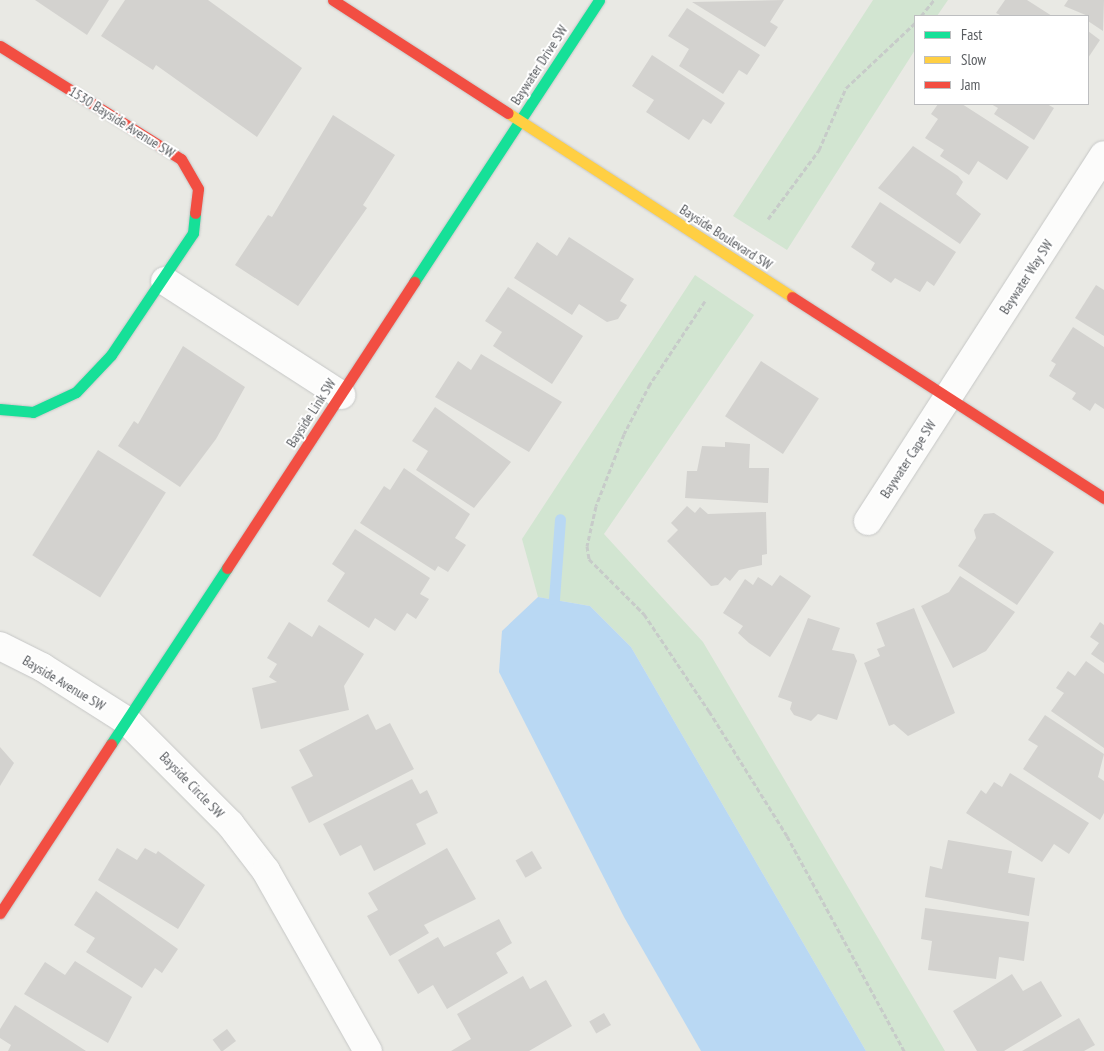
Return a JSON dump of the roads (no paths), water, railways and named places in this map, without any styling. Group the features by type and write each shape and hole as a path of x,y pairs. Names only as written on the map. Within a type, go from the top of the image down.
{"street":[{"name":"Bayside Boulevard SW","path":"333,0 1104,498"},
{"name":"Baywater Drive SW","path":"520,122 599,0"},
{"name":"1530 Bayside Avenue SW","path":"0,46 181,159 198,190 193,233 165,281 112,355 76,392 32,412 0,410"},
{"name":"Bayside Link SW","path":"127,721 520,122"},
{"name":"Baywater Way SW","path":"948,398 1104,155"},
{"path":"165,281 341,395"},
{"name":"Baywater Cape SW","path":"868,521 948,398"},
{"name":"Bayside Avenue SW","path":"0,646 42,667 127,721"},
{"path":"0,913 127,721"},
{"name":"Bayside Circle SW","path":"127,721 230,824 266,871 368,1051"}],"water":[{"path":"538,597 590,606 631,647 866,1051 701,1051 624,917 499,672 502,631"}],"waterway":[{"path":"554,599 560,519"}]}
